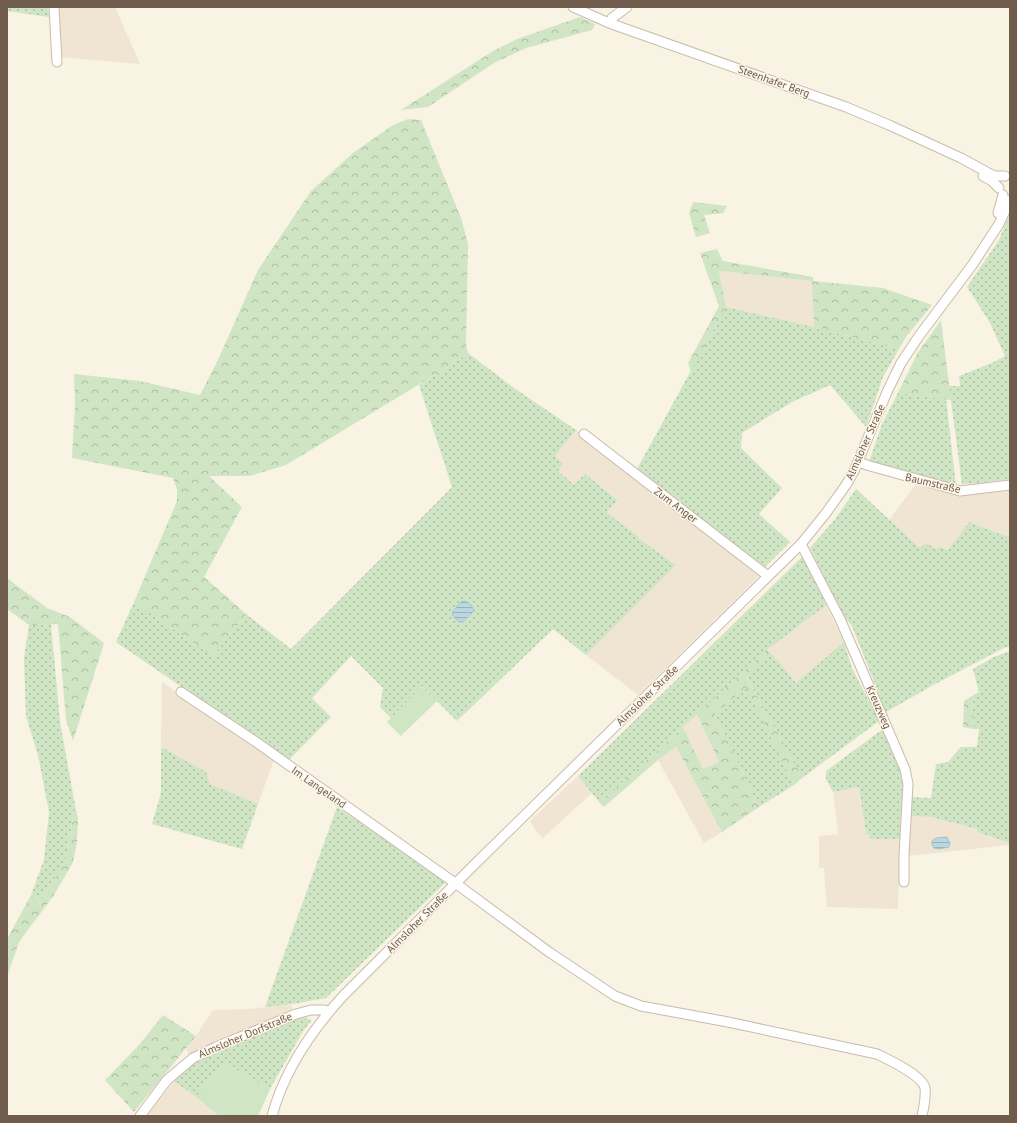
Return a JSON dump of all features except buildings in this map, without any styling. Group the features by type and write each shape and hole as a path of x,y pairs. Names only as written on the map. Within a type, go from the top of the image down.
{"street":[{"path":"54,7 56,62"},
{"name":"Steenhafer Berg","path":"573,7 609,23 846,107 961,158 994,176 1008,176"},
{"path":"609,23 612,18 627,7"},
{"name":"Steenhafer Berg","path":"935,147 992,181 1006,195"},
{"name":"Almsloher Straße","path":"272,1116 289,1073 299,1054 328,1012 352,986 801,544 826,513 846,485 858,462 887,392 901,364 919,336 973,264 985,243 1006,195 1000,183 1008,176"},
{"name":"Zum Anger","path":"584,434 768,576"},
{"name":"Baumstraße","path":"858,462 878,469 960,491 1010,485"},
{"name":"Kreuzweg","path":"801,544 841,622 905,769 908,784 904,882"},
{"name":"Im Langeland","path":"181,692 256,742 549,952 615,996 641,1006 728,1022 877,1054 896,1063 922,1081 925,1088 925,1101 922,1116"},
{"name":"Almsloher Dorfstraße","path":"140,1116 167,1080 193,1058 296,1014 311,1010 325,1010 328,1012"}],"shaded area":[{"path":"57,7 115,7 140,64 59,57"},
{"path":"719,271 812,281 814,327 726,307"},
{"path":"576,430 761,574 638,695 586,655 676,565 638,538 639,537 606,512 618,499 585,474 574,485 558,471 555,456"},
{"path":"916,484 953,494 970,495 1010,491 1010,535 1008,537 969,522 948,550 920,548 889,520"},
{"path":"826,605 844,642 796,683 767,650"},
{"path":"162,682 274,760 258,804 210,784 161,747"},
{"path":"697,714 719,762 703,769 683,727"},
{"path":"676,747 722,832 704,843 658,760"},
{"path":"578,776 592,793 543,838 536,831 530,821"},
{"path":"859,787 866,833 870,839 900,839 898,909 827,907 824,868 819,868 819,836 838,834 833,792"},
{"path":"909,816 931,817 977,829 977,832 1010,843 1010,845 907,856"},
{"path":"291,1005 294,1011 189,1054 186,1049 213,1010"},
{"path":"174,1081 196,1097 219,1116 147,1116"}],"green space":[{"path":"7,7 48,7 49,17 7,11"},
{"path":"580,17 595,24 592,30 526,48 494,63 428,107 401,110 493,51 517,39"},
{"path":"408,119 421,120 461,218 468,244 466,345 468,353 456,362 286,465 250,476 209,476 242,507 204,577 246,614 213,656 134,602 177,501 177,489 173,478 72,458 75,405 74,374 140,381 200,395 216,364 258,270 311,191 353,153 393,125"},
{"path":"693,202 727,206 723,213 704,215 710,233 696,237 689,213"},
{"path":"1010,213 1010,479 962,484 949,386 960,386 959,376 1005,356 990,323 967,287 999,240"},
{"path":"717,249 723,261 813,277 813,281 883,288 932,305 906,337 899,349 814,327 812,281 719,271 726,307 691,372 688,363 719,306 700,253"},
{"path":"726,307 814,327 899,349 883,377 866,427 830,385 792,402 742,433 741,448 782,488 759,514 790,542 765,567 637,469"},
{"path":"941,320 951,400 898,393 917,354"},
{"path":"468,353 514,388 576,430 555,456 563,463 558,471 574,485 585,474 618,500 606,512 639,537 638,538 676,565 586,655 553,629 457,721 422,686 391,718 380,707 383,688 351,656 312,698 331,717 287,762 224,716 116,642 134,602 213,656 246,614 291,649 452,487 419,385"},
{"path":"898,393 946,399 956,486 869,462 882,424"},
{"path":"856,489 920,548 926,543 936,549 940,547 948,550 969,522 1008,537 1010,535 1010,646 935,684 886,712 852,626 842,614 810,548 836,518"},
{"path":"804,555 826,605 767,650 600,803 578,776"},
{"path":"7,578 47,608 70,617 104,643 73,741 66,720 58,624 29,625 7,609"},
{"path":"51,624 60,722 75,805 66,861 40,901 31,895 44,860 49,812 38,755 26,716 24,658 29,625"},
{"path":"844,642 852,668 879,721 802,778 746,676 772,654 796,683"},
{"path":"767,650 772,654 746,677 802,778 794,785 746,687 715,714 759,807 722,832 676,747 658,760 604,807 600,803 683,727 703,769 719,762 697,714"},
{"path":"1010,651 1010,843 977,832 977,829 931,817 909,816 911,797 931,798 936,764 948,762 961,747 977,747 979,729 974,729 972,696 979,692 973,669 994,657"},
{"path":"422,686 437,701 401,736 387,722"},
{"path":"746,686 794,785 759,807 715,714"},
{"path":"972,696 974,729 963,727 964,701"},
{"path":"883,729 899,763 903,777 900,839 871,839 866,833 859,787 833,792 826,779 826,771"},
{"path":"161,747 206,772 210,784 258,804 242,849 152,824 161,793"},
{"path":"75,805 78,819 77,842 73,862 54,895 19,942 7,977 7,939 31,895 40,901 66,861"},
{"path":"337,807 447,881 326,998 287,1005 265,1007"},
{"path":"163,1015 196,1036 134,1112 105,1080 139,1045"},
{"path":"302,1017 312,1020 303,1031 270,1089 228,1065 222,1066 196,1097 174,1081 186,1069 212,1054"},
{"path":"228,1065 270,1089 258,1116 219,1116 196,1097 222,1066"}],"water":[{"path":"462,601 470,604 474,611 464,621 459,622 452,615 453,611"},
{"path":"947,837 950,843 949,847 939,849 934,848 932,841 936,838"}]}
